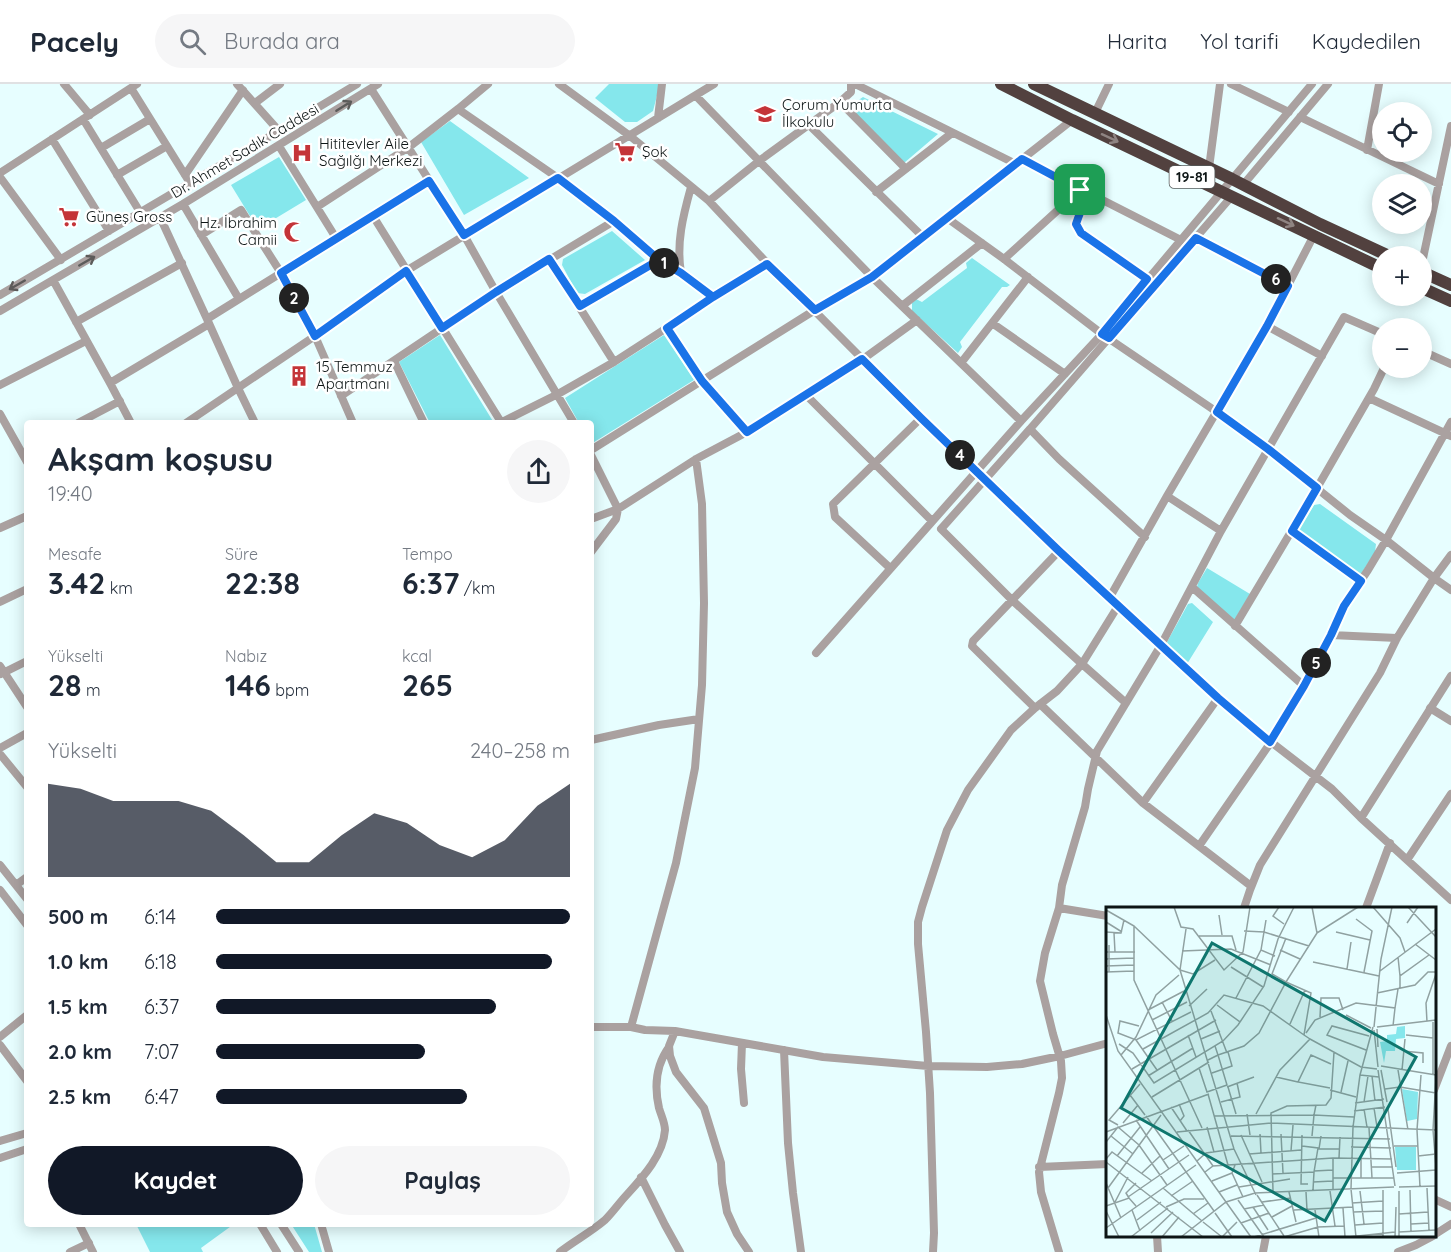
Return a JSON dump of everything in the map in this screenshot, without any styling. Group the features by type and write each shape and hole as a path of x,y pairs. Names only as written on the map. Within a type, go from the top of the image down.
{"highway":[{"name":"19-81","path":"1001,84 1372,264"},
{"name":"19-81","path":"1034,84 1372,248"},
{"path":"1432,276 1451,285"},
{"path":"1432,293 1451,302"}],"street":[{"path":"64,84 86,117 101,148 140,212"},
{"path":"255,103 280,84"},
{"name":"Dr. Ahmet Sadık Caddesi","path":"0,295 140,212 187,179 279,131 357,84"},
{"path":"317,207 409,147 488,84"},
{"path":"559,84 630,136 709,201 767,264 921,418 1059,551 1218,698 1270,742 1332,789 1451,900"},
{"path":"658,118 662,84"},
{"path":"190,420 406,271 714,84"},
{"path":"709,201 840,102 851,92 853,84 952,133 1084,191 1181,240"},
{"path":"1095,113 1109,84"},
{"path":"1209,168 1220,84"},
{"path":"1231,84 1289,112"},
{"path":"1126,703 1012,600 941,529 1030,429 1106,336 1196,238 1312,84"},
{"path":"1237,182 1300,117 1328,84"},
{"path":"1367,150 1379,84"},
{"path":"0,173 134,86 150,119 187,179 240,87 279,131"},
{"path":"374,86 571,420"},
{"name":"Dr. Ahmet Sadık Caddesi","path":"0,311 183,204 374,86"},
{"path":"696,96 872,277 1021,421"},
{"path":"840,102 906,170"},
{"path":"458,109 558,178 614,221 659,260 713,297"},
{"path":"1300,117 1439,184"},
{"path":"101,148 150,119"},
{"path":"594,451 815,310 872,277 1072,120"},
{"path":"809,125 923,237"},
{"path":"1426,246 1451,126"},
{"path":"876,192 952,133"},
{"path":"52,139 109,231"},
{"path":"117,174 167,146"},
{"path":"279,146 336,238"},
{"path":"0,177 61,260"},
{"path":"110,383 239,299 429,181"},
{"path":"681,273 678,257 681,224 691,187"},
{"path":"1004,259 1084,191"},
{"path":"1084,191 1076,224 1081,233 1147,279"},
{"path":"816,653 1021,421 1065,374 1106,336 1147,279 1181,240 1227,194"},
{"path":"183,204 239,299"},
{"path":"201,235 241,210 281,273 315,336 351,420"},
{"path":"373,216 498,420"},
{"path":"160,217 254,420"},
{"path":"947,219 1106,336 1268,449 1350,515 1451,590"},
{"path":"341,396 496,292 614,221"},
{"path":"1110,597 1267,326 1314,235"},
{"path":"1196,238 1288,286"},
{"path":"902,306 982,243"},
{"path":"549,259 614,362"},
{"path":"580,306 659,260"},
{"path":"76,322 182,263"},
{"path":"506,420 614,362 767,264"},
{"path":"961,363 1028,277"},
{"path":"53,280 130,420"},
{"path":"1059,1252 1041,1192 1039,1167 1062,1078 1060,1056 1040,981 1045,953 1059,908 1062,885 1085,807 1095,757 1161,645 1221,531 1344,317 1372,329"},
{"path":"594,518 618,509 696,459 747,432 862,359 917,320"},
{"path":"992,323 1065,374"},
{"path":"1267,326 1322,356"},
{"path":"667,328 702,381 747,432"},
{"path":"0,386 86,341"},
{"path":"1432,355 1451,364"},
{"path":"394,361 423,420"},
{"path":"1235,626 1379,378"},
{"path":"806,394 932,521"},
{"path":"1368,398 1448,435"},
{"path":"84,420 120,401"},
{"path":"0,414 24,449"},
{"path":"890,568 835,517 833,504 921,418"},
{"path":"1199,846 1270,742 1304,686 1344,606 1448,435 1451,422"},
{"path":"1030,429 1059,459 1145,537"},
{"path":"594,459 618,509 616,519 594,548"},
{"path":"631,1027 676,863 695,768 702,685 704,558 702,504 696,459"},
{"path":"1167,496 1221,531"},
{"path":"0,528 24,517"},
{"path":"1292,531 1361,581"},
{"path":"1059,551 973,641 972,646 1143,803 1251,886"},
{"path":"1245,907 1260,865 1380,673 1397,638 1451,555"},
{"path":"1192,587 1304,686"},
{"path":"0,602 24,590"},
{"path":"933,1252 934,1209 928,1066 918,944 918,922 927,888 947,830 968,790 1011,730 1057,691 1082,664 1119,606"},
{"path":"1331,635 1397,638"},
{"path":"24,662 1,671 24,703"},
{"path":"1361,818 1451,676"},
{"path":"1143,803 1218,698"},
{"path":"1430,708 1451,721"},
{"path":"594,739 659,724 699,719"},
{"path":"0,748 24,735"},
{"path":"0,754 24,783"},
{"path":"1407,860 1451,794"},
{"path":"1367,907 1390,843"},
{"path":"0,865 24,895"},
{"path":"16,885 24,879"},
{"path":"0,890 24,920"},
{"path":"1059,908 1106,916"},
{"path":"0,1037 24,1017"},
{"path":"594,1027 631,1027 675,1031 823,1057 928,1066 987,1067 1022,1064 1106,1043"},
{"path":"560,1252 607,1218 641,1177 662,1146 665,1127 656,1091 657,1070 675,1031"},
{"path":"742,1042 741,1069 744,1103"},
{"path":"0,1045 24,1076"},
{"path":"669,1046 676,1072 704,1108 721,1163 727,1212 737,1234 749,1252"},
{"path":"1436,1085 1451,1046"},
{"path":"784,1050 788,1143 801,1252"},
{"path":"0,1141 24,1133"},
{"path":"0,1158 24,1150"},
{"path":"1039,1167 1106,1164"},
{"path":"641,1177 680,1252"},
{"path":"1436,1200 1451,1207"},
{"path":"1436,1234 1451,1224"},
{"path":"81,1227 93,1252"},
{"path":"262,1227 278,1252"},
{"path":"283,1227 299,1252"},
{"path":"322,1227 329,1252"},
{"path":"1157,1237 1158,1252"},
{"path":"1263,1252 1266,1237"},
{"path":"1398,1252 1430,1237"},
{"path":"74,1251 89,1243"}],"shaded area":[{"path":"609,84 660,84 653,111 637,122 625,122 595,98"},
{"path":"863,97 938,134 904,163 848,107"},
{"path":"450,121 529,178 464,215 421,142"},
{"path":"279,157 306,200 258,229 231,185"},
{"path":"612,231 645,260 585,294 577,293 562,265 563,259"},
{"path":"972,258 1010,285 1002,287 960,342 962,347 958,353 912,311 912,303 916,299 922,302 967,268 966,263"},
{"path":"440,335 492,420 428,420 399,362"},
{"path":"664,335 694,380 594,442 594,420 577,420 565,398"},
{"path":"1320,504 1376,544 1375,552 1358,579 1298,531 1314,505"},
{"path":"1207,568 1250,594 1235,619 1230,619 1197,587"},
{"path":"1192,603 1213,622 1187,664 1169,648 1167,642 1188,604"},
{"path":"138,1227 230,1227 201,1248 203,1252 150,1252"},
{"path":"293,1227 315,1227 322,1252 309,1252"}],"place":[{"name":"Çorum Yumurta İlkokulu","path":"765,114"},
{"name":"Şok","path":"625,152"},
{"name":"Hititevler Aile Sağılğı Merkezi","path":"302,153"},
{"name":"Güneş Gross","path":"69,217"},
{"name":"Hz. İbrahim Camii","path":"294,232"},
{"name":"15 Temmuz Apartmanı","path":"299,376"}],"route":[{"path":"1080,190 1022,159 872,277 815,310 767,264 713,297 659,260 614,221 558,178 464,235 429,181 281,273 315,336 406,271 442,328 549,259 580,306 659,260 681,273 713,297 667,328 702,381 747,432 862,359 1059,551 1218,698 1270,742 1304,686 1344,606 1361,581 1292,531 1317,488 1217,412 1288,286 1196,238 1109,338 1102,334 1147,279 1081,233 1076,224 1087,193 1080,190"}]}
